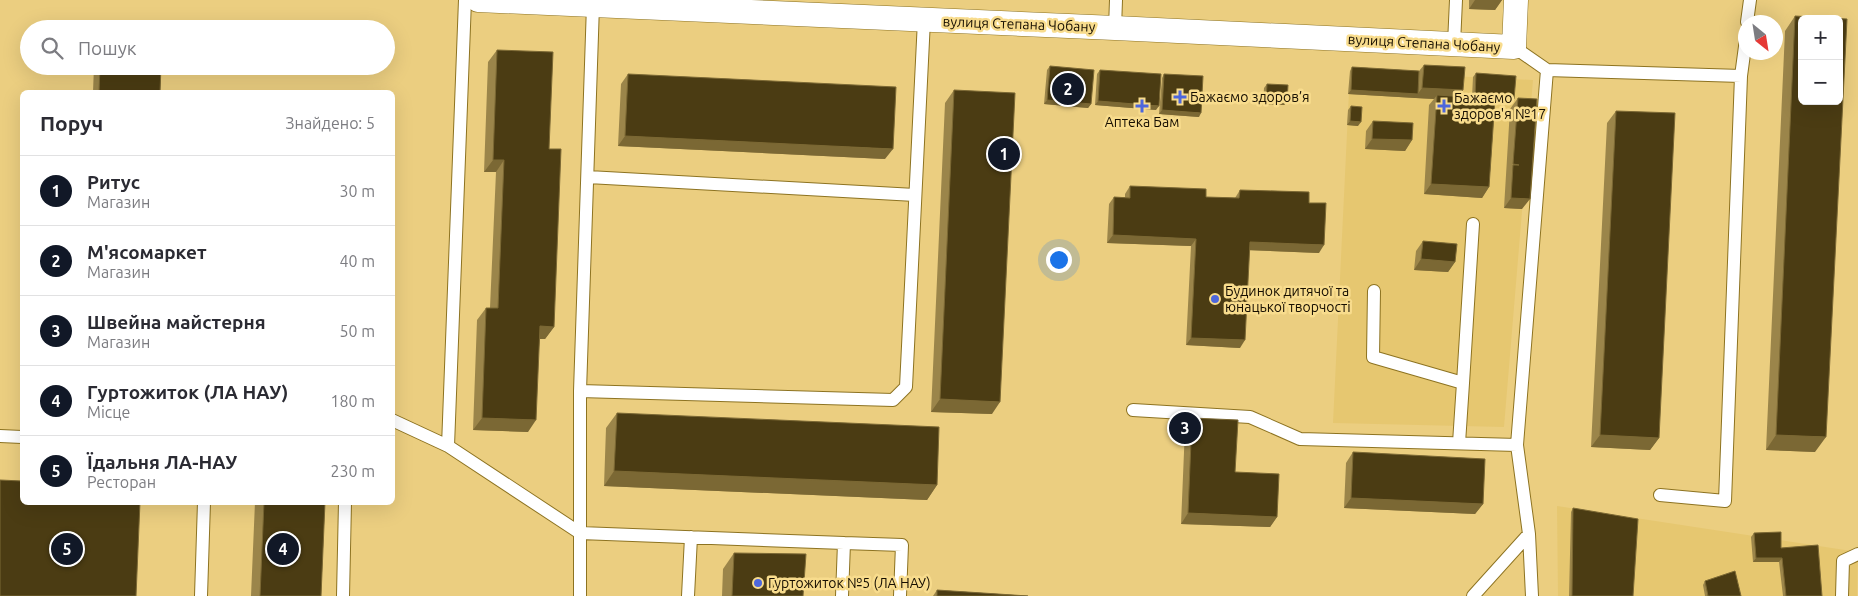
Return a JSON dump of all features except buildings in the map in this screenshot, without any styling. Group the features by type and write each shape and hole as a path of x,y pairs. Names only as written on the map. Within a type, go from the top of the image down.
{"street":[{"name":"вулиця Степана Чобану","path":"478,0 593,5 754,6 924,20 1514,47 1516,0"}],"lane":[{"path":"448,446 465,0"},
{"path":"1115,28 1116,0"},
{"path":"1454,44 1456,0"},
{"path":"1748,15 1750,0"},
{"path":"580,596 580,391 593,5"},
{"path":"580,391 893,400 906,387 924,20"},
{"path":"1514,47 1547,70 1741,76"},
{"path":"1660,494 1725,501 1741,76 1743,60"},
{"path":"1532,596 1529,534 1517,445 1547,70"},
{"path":"588,177 915,195"},
{"path":"1459,443 1473,224"},
{"path":"1374,291 1373,357 1463,383"},
{"path":"1133,410 1250,417 1300,439 1517,445"},
{"path":"395,421 448,446 580,533 902,545 900,596"},
{"path":"0,436 20,437"},
{"path":"201,596 204,505"},
{"path":"343,596 344,505"},
{"path":"1473,596 1529,534"},
{"path":"688,596 691,537"},
{"path":"842,596 844,543"},
{"path":"1842,596 1843,561 1858,554"}],"shaded area":[{"path":"1350,71 1533,80 1504,427 1333,423"},
{"path":"1557,506 1858,552 1857,596 1558,596"}],"place":[{"name":"М'ясомаркет","path":"1068,89"},
{"name":"Бажаємо здоров’я","path":"1180,97"},
{"name":"Аптека Бам","path":"1142,106"},
{"name":"Бажаємо здоров'я №17","path":"1444,106"},
{"name":"Ритус","path":"1004,154"},
{"name":"Будинок дитячої та юнацької творчості","path":"1215,299"},
{"name":"Швейна майстерня","path":"1185,428"},
{"name":"Їдальня ЛА-НАУ","path":"67,549"},
{"name":"Гуртожиток (ЛА НАУ)","path":"283,549"},
{"name":"Гуртожиток №5 (ЛА НАУ)","path":"758,583"}]}
